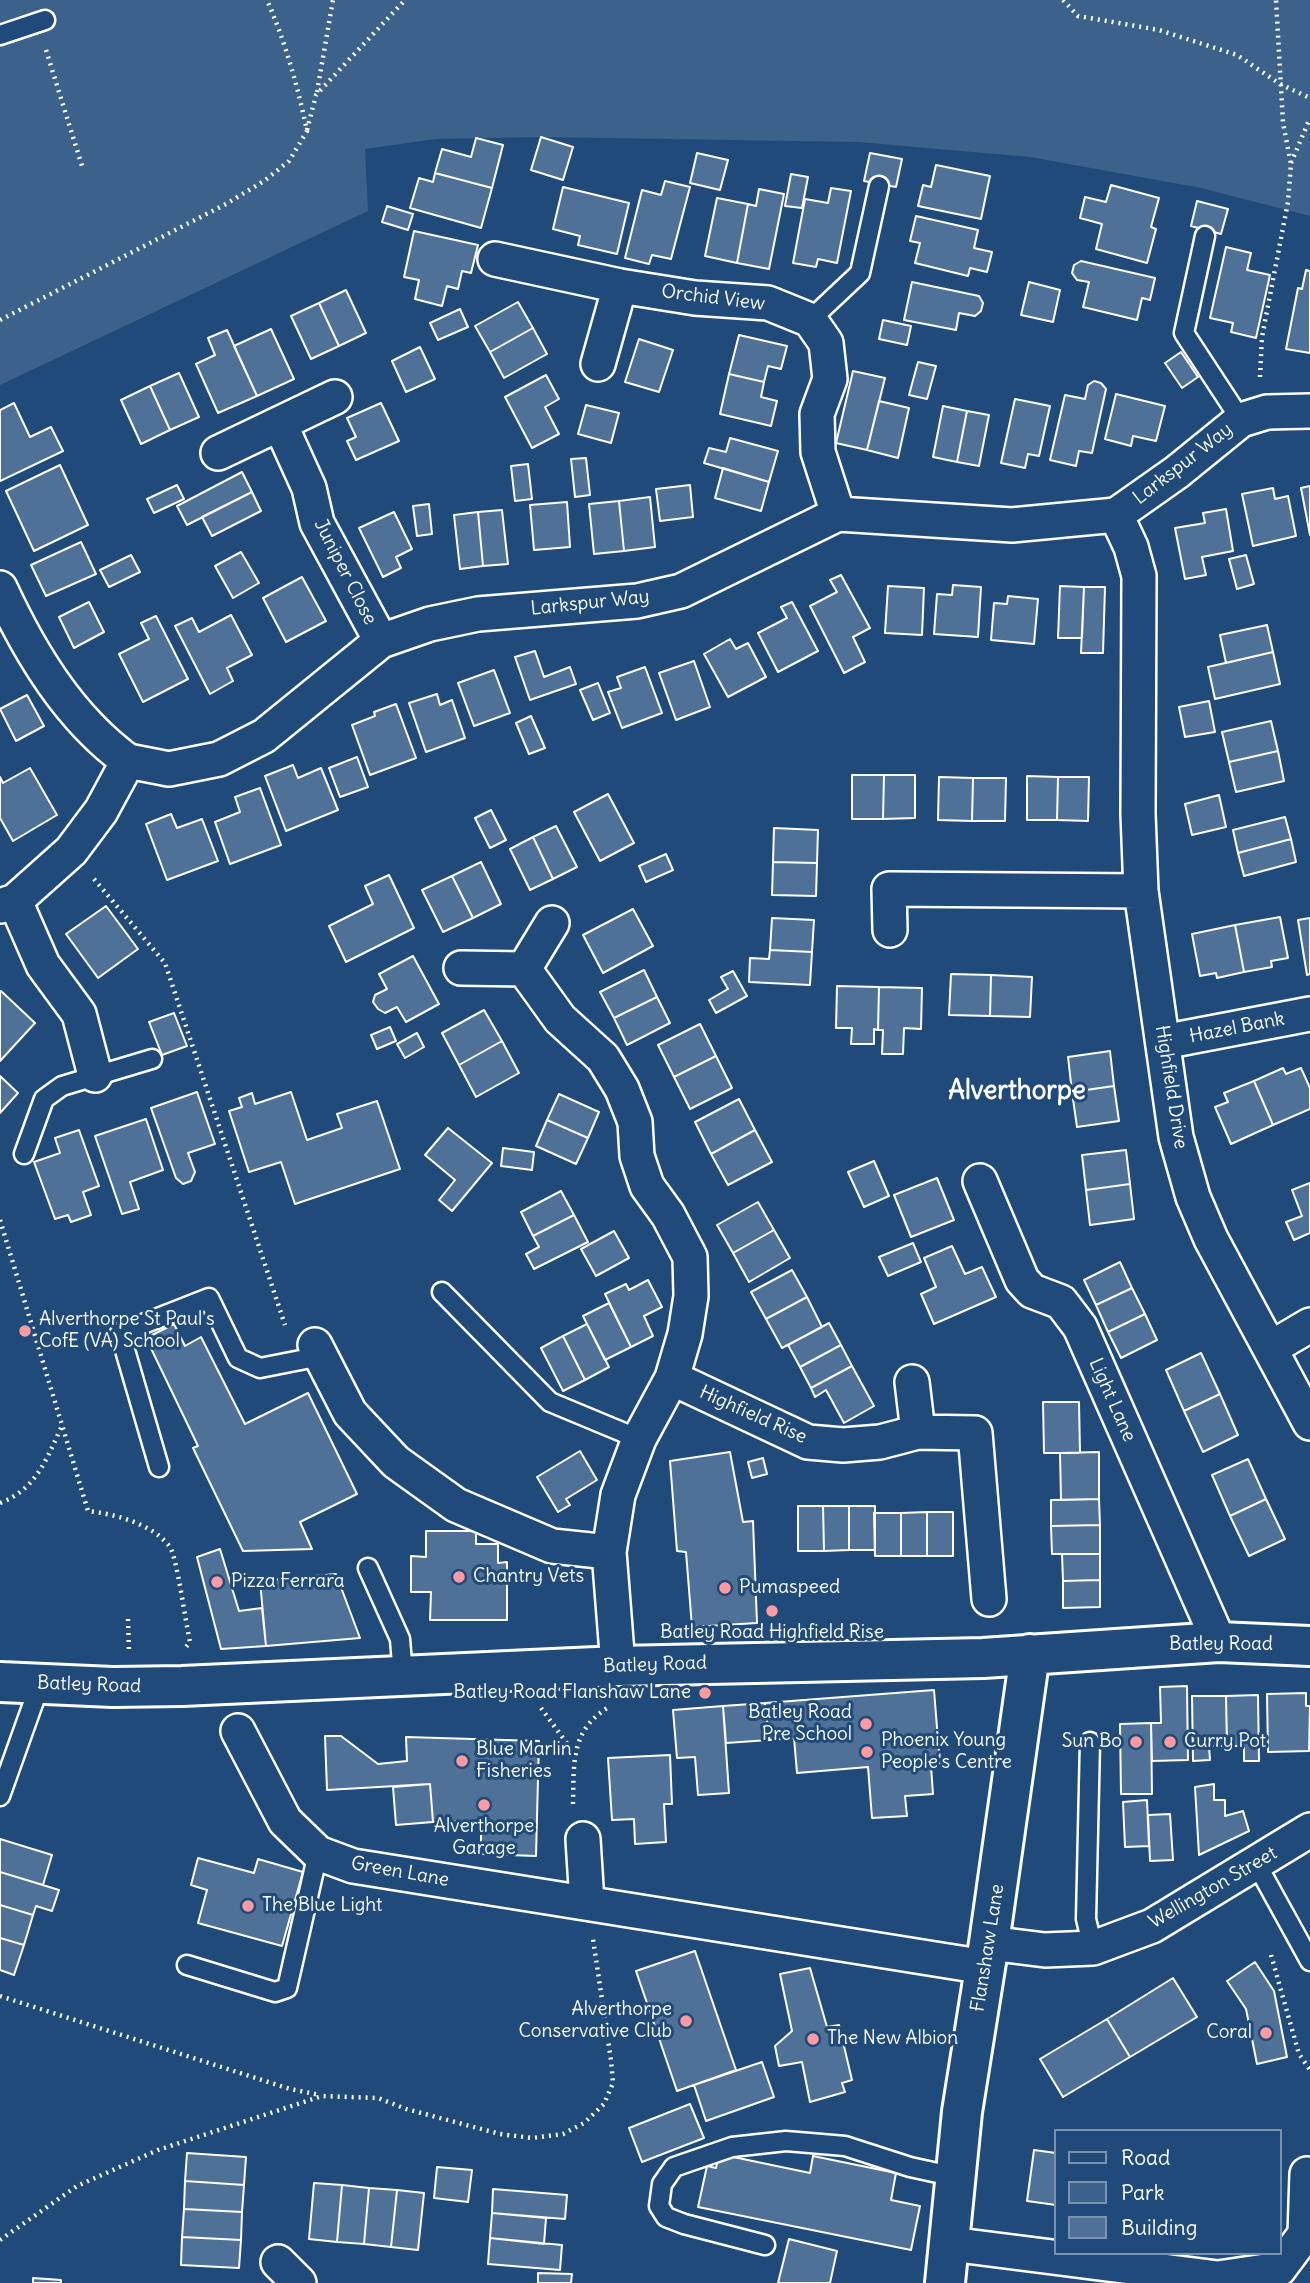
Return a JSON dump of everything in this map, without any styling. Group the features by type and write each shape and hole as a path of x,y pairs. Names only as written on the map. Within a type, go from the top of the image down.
{"street":[{"name":"Orchid View","path":"495,260 620,286 695,298 768,303 810,320"},
{"path":"598,364 620,286"},
{"path":"810,320 826,343 830,379 817,414 818,452 838,513"},
{"path":"218,453 335,397"},
{"path":"1254,416 1310,411"},
{"name":"Larkspur Way","path":"128,761 169,769 219,759 264,736 381,641 430,624 478,614 637,601 681,591 838,513 1012,525 1116,516 1254,416"},
{"name":"Juniper Close","path":"280,424 309,488 317,523 381,641"},
{"name":"Highfield Drive","path":"1116,516 1131,547 1139,576 1138,814 1141,891 1176,1137 1193,1197 1211,1240 1310,1423"},
{"path":"1,592 38,661 73,710 105,744 128,761 101,811 71,851 8,903 43,965 79,1014 95,1075"},
{"path":"890,930 889,889 1141,891"},
{"path":"524,970 552,923"},
{"path":"461,968 524,970"},
{"path":"524,970 560,1019 603,1058 622,1089 635,1122 637,1156 647,1185 668,1216 690,1258 691,1296 685,1334 672,1378 639,1439 618,1495 609,1552 618,1666"},
{"name":"Hazel Bank","path":"1163,1042 1310,1014"},
{"name":"Light Lane","path":"980,1181 1022,1280 1032,1291 1062,1302 1080,1327 1219,1642"},
{"path":"1271,1348 1310,1325"},
{"path":"311,1354 350,1413 396,1462 456,1505 552,1546 609,1552"},
{"name":"Highfield Rise","path":"672,1378 808,1442 843,1445 880,1442 918,1432 975,1433 989,1600"},
{"path":"912,1382 918,1432"},
{"name":"Batley Road","path":"0,1682 182,1686 618,1666 983,1658 1219,1642 1310,1646"},
{"name":"Flanshaw Lane","path":"945,2283 962,2112 1030,1654"},
{"name":"Green Lane","path":"237,1731 285,1821 318,1853 353,1866 587,1903 987,1955"},
{"name":"Wellington Street","path":"987,1955 1094,1948 1152,1926 1310,1830"},
{"path":"583,1839 587,1903"},
{"path":"950,2244 1218,2278 1279,2269 1305,2234 1307,2174"}],"lane":[{"path":"0,35 41,21"},
{"path":"810,320 860,273 879,187"},
{"path":"1205,236 1184,333 1254,416"},
{"path":"24,1154 44,1099 62,1086 152,1059"},
{"path":"442,1292 550,1402 639,1439"},
{"path":"159,1467 120,1333 209,1298 239,1358 260,1368 311,1354"},
{"path":"368,1568 400,1639 403,1676"},
{"path":"0,1796 40,1684"},
{"path":"1090,1742 1086,1919 1094,1948"},
{"path":"187,1965 275,1992 287,1989 318,1853"},
{"path":"1256,1863 1310,1961"},
{"path":"765,2245 666,2217 659,2206 662,2184 674,2167 732,2147 786,2141 845,2146 911,2167 956,2177"}],"path":[{"path":"267,0 300,100 307,131"},
{"path":"0,320 226,204 264,181 289,161 307,131 333,0"},
{"path":"316,95 405,0"},
{"path":"1063,0 1078,16 1159,30 1237,55 1280,83 1310,98"},
{"path":"1276,0 1283,123 1291,164"},
{"path":"41,21 82,166"},
{"path":"1254,416 1262,337 1287,202 1291,164 1310,118"},
{"path":"71,851 165,963 311,1354"},
{"path":"0,1220 88,1511 111,1514 159,1535 172,1550 190,1642 184,1650"},
{"path":"0,1503 17,1496 39,1472 62,1425"},
{"path":"583,1839 573,1828 574,1753 593,1717 616,1703 618,1666"},
{"path":"0,1996 289,2089 322,2096 379,2098 407,2109 500,2134 532,2138 563,2134 584,2123 604,2104 613,2082 587,1903"},
{"path":"1269,1948 1299,2054 1310,2070"},
{"path":"0,2240 77,2186 146,2155 322,2096"}],"green space":[{"path":"0,0 1310,0 1310,216 1201,188 1030,157 858,142 542,137 436,139 365,149 368,211 0,385"}],"building":[{"path":"541,137 573,147 563,180 531,170"},
{"path":"476,138 503,145 492,188 435,173 442,149 471,157"},
{"path":"697,153 728,160 720,190 690,183"},
{"path":"870,153 902,159 896,187 864,181"},
{"path":"936,165 990,176 981,219 918,206 923,185 931,187"},
{"path":"435,173 492,188 481,228 410,208 419,178 433,182"},
{"path":"791,174 808,177 802,208 785,206"},
{"path":"665,181 690,187 671,259 652,255 649,264 625,258 642,190 661,195"},
{"path":"1111,185 1159,198 1151,227 1156,229 1147,263 1096,249 1102,224 1080,218 1085,197 1106,202"},
{"path":"563,187 629,203 617,254 578,245 580,236 553,229"},
{"path":"831,188 851,191 837,263 818,259 816,267 793,263 805,199 828,203"},
{"path":"759,189 784,194 769,269 737,263 748,204 756,206"},
{"path":"717,198 748,204 737,263 705,256"},
{"path":"1197,201 1228,209 1221,234 1191,226"},
{"path":"387,206 413,214 408,230 382,222"},
{"path":"916,216 978,230 974,248 992,252 987,272 970,268 968,276 915,263 920,243 910,241"},
{"path":"414,231 478,245 471,273 462,271 458,289 447,286 442,306 415,299 419,280 404,277"},
{"path":"1226,247 1251,253 1247,270 1270,275 1256,338 1231,332 1233,323 1210,318"},
{"path":"1081,261 1155,278 1150,300 1142,298 1137,320 1083,307 1089,282 1077,280 1072,273 1074,265"},
{"path":"1306,270 1310,271 1310,353 1286,349 1298,288 1302,289"},
{"path":"912,282 979,296 983,303 981,311 975,316 959,313 956,330 904,320"},
{"path":"1029,282 1060,290 1053,322 1021,315"},
{"path":"346,290 366,333 339,346 319,303"},
{"path":"518,302 533,328 490,352 475,326"},
{"path":"319,303 339,346 311,359 291,316"},
{"path":"460,309 468,327 438,340 430,323"},
{"path":"883,320 911,326 907,345 879,339"},
{"path":"533,328 547,354 504,378 490,352"},
{"path":"271,329 294,379 257,396 234,346"},
{"path":"227,330 257,396 218,413 196,364 215,355 208,338"},
{"path":"739,335 787,346 781,369 768,366 764,382 729,374"},
{"path":"639,339 673,350 659,392 625,382"},
{"path":"420,347 435,379 406,392 392,361"},
{"path":"1181,352 1198,377 1182,388 1165,363"},
{"path":"918,362 936,366 927,399 909,395"},
{"path":"853,371 885,378 867,450 836,443"},
{"path":"179,373 199,417 170,430 150,386"},
{"path":"729,374 764,382 761,397 777,401 771,426 720,414"},
{"path":"546,375 559,399 545,407 559,434 532,448 505,397"},
{"path":"1094,381 1101,383 1106,389 1092,453 1079,451 1076,466 1050,460 1065,395 1085,399 1088,385"},
{"path":"150,386 170,430 141,444 121,400"},
{"path":"1116,394 1165,406 1156,441 1133,436 1131,446 1105,439"},
{"path":"1015,399 1050,406 1039,456 1028,454 1025,468 1001,463"},
{"path":"879,401 909,408 898,458 867,450"},
{"path":"14,403 30,437 51,427 63,451 0,481 0,410"},
{"path":"381,403 399,441 356,460 347,441 356,437 347,418"},
{"path":"586,405 619,413 611,443 578,434"},
{"path":"943,406 967,411 957,462 933,457"},
{"path":"967,411 989,415 979,466 957,462"},
{"path":"730,438 778,451 769,482 704,463 709,448 726,452"},
{"path":"586,458 590,495 575,497 571,459"},
{"path":"528,464 532,499 515,501 511,466"},
{"path":"60,465 88,525 34,551 6,491"},
{"path":"723,468 769,482 761,511 715,498"},
{"path":"242,472 252,492 187,525 177,506"},
{"path":"177,485 184,499 154,513 147,499"},
{"path":"690,485 693,517 660,521 656,489"},
{"path":"1310,486 1310,535 1301,488"},
{"path":"1273,488 1275,499 1288,496 1296,536 1253,546 1242,494"},
{"path":"252,492 261,511 212,536 202,517"},
{"path":"650,497 655,547 624,551 619,501"},
{"path":"619,501 624,551 594,554 589,504"},
{"path":"567,502 570,547 534,550 530,505"},
{"path":"429,504 432,534 417,536 413,506"},
{"path":"1226,509 1233,551 1202,557 1206,575 1185,579 1175,528 1205,523 1203,513"},
{"path":"502,510 508,564 483,566 478,512"},
{"path":"394,512 412,549 396,557 401,568 383,577 359,528"},
{"path":"478,512 483,566 460,569 454,515"},
{"path":"81,542 96,574 46,596 31,565"},
{"path":"241,552 259,583 233,598 215,566"},
{"path":"131,555 140,572 109,587 100,570"},
{"path":"1246,555 1254,584 1237,589 1229,559"},
{"path":"841,575 870,628 853,637 865,662 844,673 810,606 837,592 830,580"},
{"path":"302,577 326,621 286,642 263,598"},
{"path":"953,585 981,587 978,637 934,634 937,594 952,595"},
{"path":"888,586 924,588 922,635 885,633"},
{"path":"1060,586 1084,587 1082,638 1058,638"},
{"path":"1084,587 1105,587 1103,653 1081,653"},
{"path":"1008,596 1038,599 1034,644 991,640 994,603 1007,604"},
{"path":"89,602 104,632 74,648 59,617"},
{"path":"792,602 818,651 778,672 758,633 787,618 781,607"},
{"path":"231,615 252,655 227,668 233,681 210,694 175,626 192,618 199,632"},
{"path":"156,616 188,679 143,702 119,654 149,639 141,623"},
{"path":"1267,625 1273,652 1226,663 1220,635"},
{"path":"730,639 736,649 748,643 766,677 728,697 704,654"},
{"path":"535,651 544,677 570,667 576,684 530,700 515,657"},
{"path":"1273,652 1280,684 1215,699 1208,667"},
{"path":"694,661 710,707 676,720 659,673"},
{"path":"645,667 662,713 622,728 608,692 621,688 617,677"},
{"path":"494,670 510,713 474,726 458,683"},
{"path":"598,683 610,713 593,720 580,690"},
{"path":"437,694 440,705 452,700 465,738 426,752 409,703"},
{"path":"27,695 44,726 16,741 0,709"},
{"path":"1209,701 1215,732 1185,737 1179,707"},
{"path":"396,704 416,758 370,775 352,725 375,716 374,712"},
{"path":"531,716 545,748 529,754 516,723"},
{"path":"1271,721 1278,751 1229,762 1222,732"},
{"path":"1278,751 1284,781 1236,792 1229,762"},
{"path":"357,757 368,787 340,797 329,768"},
{"path":"293,765 298,778 321,768 338,810 286,831 265,776"},
{"path":"30,768 57,815 13,841 0,818 0,777 3,783"},
{"path":"852,775 884,775 883,819 852,819"},
{"path":"884,775 915,775 915,818 883,819"},
{"path":"1027,776 1058,777 1057,820 1027,820"},
{"path":"939,777 973,778 972,821 938,820"},
{"path":"1058,777 1089,777 1088,821 1057,820"},
{"path":"973,778 1006,778 1005,821 972,821"},
{"path":"260,788 281,845 230,864 215,822 240,812 235,797"},
{"path":"608,794 634,843 600,861 574,812"},
{"path":"1219,795 1226,827 1192,835 1185,804"},
{"path":"491,810 506,840 490,848 475,818"},
{"path":"171,814 177,828 202,819 218,861 167,880 146,824"},
{"path":"1285,817 1291,839 1238,853 1233,830"},
{"path":"556,826 577,867 553,879 533,837"},
{"path":"774,828 818,830 817,863 773,862"},
{"path":"533,837 553,879 530,890 510,849"},
{"path":"1291,839 1296,862 1244,876 1238,853"},
{"path":"666,854 673,870 646,882 639,866"},
{"path":"481,862 501,904 473,918 452,876"},
{"path":"773,862 817,863 816,896 772,895"},
{"path":"389,875 414,928 346,962 329,926 373,904 365,886"},
{"path":"452,876 473,918 443,932 422,890"},
{"path":"106,906 138,949 98,978 66,934"},
{"path":"633,909 653,946 603,973 583,935"},
{"path":"1280,917 1288,958 1271,961 1272,967 1244,972 1235,925"},
{"path":"772,918 814,920 812,952 770,950"},
{"path":"1310,918 1310,974 1307,975 1298,920"},
{"path":"1235,925 1244,972 1217,978 1216,973 1200,976 1192,934"},
{"path":"770,950 812,952 810,985 749,982 750,958 769,959"},
{"path":"413,956 439,1004 406,1022 397,1007 385,1013 373,1002 375,995 387,989 379,974"},
{"path":"644,970 657,997 614,1018 600,992"},
{"path":"733,971 747,996 716,1013 709,1000 728,989 721,977"},
{"path":"951,974 991,975 990,1016 949,1015"},
{"path":"991,975 1032,977 1030,1017 990,1016"},
{"path":"837,986 879,987 878,1030 874,1029 874,1044 851,1044 852,1028 836,1028"},
{"path":"879,987 922,988 921,1029 904,1028 903,1054 882,1054 883,1030 878,1030"},
{"path":"0,992 35,1023 0,1061"},
{"path":"657,997 670,1023 627,1045 614,1018"},
{"path":"484,1010 502,1041 459,1065 442,1033"},
{"path":"174,1013 187,1046 162,1055 149,1022"},
{"path":"700,1024 716,1056 674,1077 658,1045"},
{"path":"390,1027 396,1041 377,1049 371,1035"},
{"path":"417,1033 424,1047 405,1058 397,1044"},
{"path":"502,1041 519,1073 476,1097 459,1065"},
{"path":"1110,1051 1114,1086 1072,1092 1068,1057"},
{"path":"716,1056 732,1088 690,1109 674,1077"},
{"path":"1283,1068 1286,1074 1301,1068 1310,1088 1310,1109 1273,1125 1254,1081"},
{"path":"0,1076 18,1093 0,1113"},
{"path":"1254,1081 1273,1125 1231,1144 1215,1107 1228,1102 1224,1093"},
{"path":"1114,1086 1119,1121 1077,1127 1072,1092"},
{"path":"197,1092 215,1144 188,1153 195,1172 191,1181 183,1184 176,1178 151,1108"},
{"path":"291,1092 307,1140 342,1128 337,1114 377,1101 400,1169 295,1204 281,1162 249,1172 229,1111 242,1107 239,1098 252,1093 255,1104"},
{"path":"559,1094 599,1112 588,1138 547,1120"},
{"path":"739,1099 755,1130 711,1154 695,1122"},
{"path":"146,1119 163,1170 130,1182 139,1209 122,1214 95,1136"},
{"path":"547,1120 588,1138 576,1164 536,1146"},
{"path":"448,1128 492,1163 452,1211 439,1200 455,1180 425,1155"},
{"path":"79,1130 99,1186 83,1192 91,1215 71,1222 68,1215 55,1219 34,1162 60,1153 55,1138"},
{"path":"755,1130 772,1162 728,1185 711,1154"},
{"path":"503,1148 534,1152 532,1170 501,1166"},
{"path":"1126,1150 1130,1184 1086,1190 1082,1155"},
{"path":"874,1161 889,1196 864,1207 848,1172"},
{"path":"937,1178 954,1220 911,1237 894,1195"},
{"path":"1310,1183 1310,1233 1294,1240 1286,1222 1302,1216 1292,1190"},
{"path":"1130,1184 1134,1219 1090,1225 1086,1190"},
{"path":"561,1191 574,1215 533,1236 521,1212"},
{"path":"758,1202 774,1230 733,1253 717,1225"},
{"path":"574,1215 588,1242 534,1269 526,1254 539,1247 533,1236"},
{"path":"774,1230 790,1258 749,1282 733,1253"},
{"path":"614,1231 629,1258 596,1276 581,1249"},
{"path":"913,1243 921,1262 888,1276 879,1257"},
{"path":"952,1246 965,1274 982,1267 996,1297 934,1324 921,1294 936,1287 924,1258"},
{"path":"1120,1262 1132,1288 1096,1305 1084,1280"},
{"path":"792,1270 807,1297 766,1319 751,1292"},
{"path":"648,1280 662,1307 644,1316 653,1336 631,1347 605,1294 626,1284 629,1290"},
{"path":"1132,1288 1145,1314 1108,1332 1096,1305"},
{"path":"807,1297 822,1327 782,1348 766,1319"},
{"path":"609,1303 631,1347 605,1360 583,1316"},
{"path":"1145,1314 1157,1340 1121,1358 1108,1332"},
{"path":"829,1323 841,1345 800,1367 788,1345"},
{"path":"174,1324 185,1346 201,1337 245,1424 308,1393 357,1494 300,1522 312,1549 243,1551 193,1448 198,1446 146,1338"},
{"path":"587,1324 609,1367 585,1380 563,1336"},
{"path":"563,1336 585,1380 563,1391 541,1348"},
{"path":"841,1345 852,1366 811,1388 800,1367"},
{"path":"1201,1353 1220,1394 1184,1411 1166,1370"},
{"path":"852,1366 874,1406 844,1423 826,1390 815,1397 811,1388"},
{"path":"1220,1394 1238,1435 1203,1452 1184,1411"},
{"path":"1043,1402 1079,1402 1080,1453 1044,1453"},
{"path":"580,1451 597,1480 566,1499 570,1505 558,1512 537,1477"},
{"path":"730,1452 743,1522 753,1521 757,1623 692,1627 686,1552 677,1551 670,1461"},
{"path":"1099,1452 1099,1499 1061,1500 1060,1453"},
{"path":"763,1458 767,1474 752,1478 748,1462"},
{"path":"1248,1459 1266,1499 1230,1516 1212,1475"},
{"path":"1099,1499 1100,1525 1051,1526 1051,1500"},
{"path":"1266,1499 1285,1539 1249,1556 1230,1516"},
{"path":"798,1506 823,1506 824,1551 798,1551"},
{"path":"823,1506 849,1506 849,1550 824,1551"},
{"path":"849,1506 875,1506 875,1550 849,1550"},
{"path":"927,1512 927,1556 901,1556 901,1513"},
{"path":"927,1512 953,1512 953,1556 927,1556"},
{"path":"874,1513 901,1513 901,1556 875,1556"},
{"path":"1100,1525 1100,1554 1052,1554 1051,1526"},
{"name":"Chantry Vets","path":"426,1531 476,1531 476,1544 498,1544 498,1563 507,1562 507,1620 430,1620 431,1592 411,1592 411,1556 426,1557"},
{"name":"Pizza Ferrara","path":"220,1549 239,1611 262,1608 266,1646 221,1649 197,1557"},
{"path":"1062,1554 1100,1554 1100,1580 1063,1581"},
{"path":"336,1574 360,1638 266,1646 260,1581"},
{"path":"1100,1580 1100,1607 1063,1608 1063,1581"},
{"name":"Curry Pot","path":"1187,1686 1188,1760 1152,1761 1151,1723 1161,1723 1160,1687"},
{"name":"Phoenix Young People's Centre","path":"934,1690 940,1765 931,1766 933,1794 905,1796 907,1816 872,1818 868,1767 797,1773 794,1738 769,1740 765,1703"},
{"path":"1306,1693 1306,1706 1310,1706 1309,1751 1268,1752 1267,1694"},
{"path":"1258,1695 1259,1761 1244,1761 1244,1746 1227,1746 1226,1696"},
{"path":"1192,1696 1226,1696 1227,1746 1209,1746 1210,1760 1193,1761"},
{"path":"765,1703 769,1740 726,1743 723,1706"},
{"path":"723,1706 729,1793 698,1795 695,1757 677,1758 673,1710"},
{"name":"Sun Bo","path":"1151,1723 1152,1794 1121,1794 1120,1724"},
{"name":"Alverthorpe Garage","path":"325,1736 341,1736 378,1764 407,1761 406,1737 539,1741 536,1856 481,1854 481,1821 433,1822 430,1784 327,1790"},
{"path":"670,1755 672,1804 664,1804 666,1842 635,1844 634,1819 612,1820 608,1758"},
{"path":"430,1784 433,1822 396,1825 393,1787"},
{"path":"1214,1784 1214,1800 1225,1800 1225,1816 1243,1811 1249,1831 1199,1855 1195,1787"},
{"path":"1147,1800 1149,1846 1125,1847 1123,1802"},
{"path":"1170,1814 1173,1860 1150,1861 1148,1815"},
{"path":"0,1839 52,1855 43,1885 0,1872"},
{"name":"The Blue Light","path":"198,1858 254,1873 258,1859 303,1872 282,1946 198,1923 207,1890 191,1885"},
{"path":"0,1872 59,1890 52,1911 36,1906 33,1915 0,1905"},
{"path":"0,1905 33,1915 24,1945 0,1938"},
{"path":"0,1938 24,1945 14,1975 0,1970"},
{"name":"Alverthorpe Conservative Club","path":"695,1951 736,2070 677,2091 636,1971"},
{"name":"Coral","path":"1255,1962 1274,1991 1287,2057 1257,2064 1246,2009 1227,1981"},
{"name":"The New Albion","path":"810,1968 827,2027 839,2025 852,2080 842,2083 845,2092 810,2102 802,2062 779,2066 775,2046 792,2031 780,1974"},
{"path":"1173,1978 1197,2017 1130,2057 1107,2019"},
{"path":"1107,2019 1130,2057 1063,2097 1040,2059"},
{"path":"762,2062 774,2097 706,2121 694,2085"},
{"path":"690,2104 704,2138 642,2162 629,2128"},
{"path":"1034,2150 1054,2153 1054,2205 1027,2201"},
{"path":"187,2153 246,2157 244,2185 185,2181"},
{"path":"719,2154 810,2173 813,2156 896,2173 891,2200 920,2206 911,2250 698,2207 707,2166 716,2168"},
{"path":"437,2167 472,2170 468,2202 434,2198"},
{"path":"185,2181 244,2185 242,2212 184,2209"},
{"path":"314,2183 342,2185 337,2242 309,2239"},
{"path":"342,2185 369,2188 364,2244 337,2242"},
{"path":"369,2188 397,2190 391,2247 364,2244"},
{"path":"493,2189 567,2195 565,2219 492,2213"},
{"path":"397,2190 424,2193 418,2250 391,2247"},
{"path":"184,2209 242,2212 241,2240 182,2237"},
{"path":"492,2213 546,2218 544,2244 490,2238"},
{"path":"182,2237 241,2240 239,2268 181,2265"},
{"path":"490,2238 562,2245 560,2270 488,2264"},
{"path":"789,2239 837,2251 830,2283 778,2283"},
{"path":"538,2273 572,2274 571,2283 538,2283"},
{"path":"33,2278 61,2280 61,2283 33,2283"}],"place":[{"name":"Alverthorpe St Paul's CofE (VA) School","path":"25,1331"},
{"name":"Chantry Vets","path":"459,1577"},
{"name":"Pizza Ferrara","path":"217,1582"},
{"name":"Pumaspeed","path":"725,1588"},
{"name":"Batley Road Highfield Rise","path":"772,1611"},
{"name":"Batley Road Flanshaw Lane","path":"705,1693"},
{"name":"Batley Road Pre School","path":"866,1724"},
{"name":"Sun Bo","path":"1136,1742"},
{"name":"Curry Pot","path":"1170,1742"},
{"name":"Phoenix Young People's Centre","path":"867,1752"},
{"name":"Blue Marlin Fisheries","path":"462,1761"},
{"name":"Alverthorpe Garage","path":"484,1805"},
{"name":"The Blue Light","path":"248,1906"},
{"name":"Alverthorpe Conservative Club","path":"686,2021"},
{"name":"Coral","path":"1266,2033"},
{"name":"The New Albion","path":"813,2039"}],"district":[{"name":"Alverthorpe","path":"1017,1092"}]}
